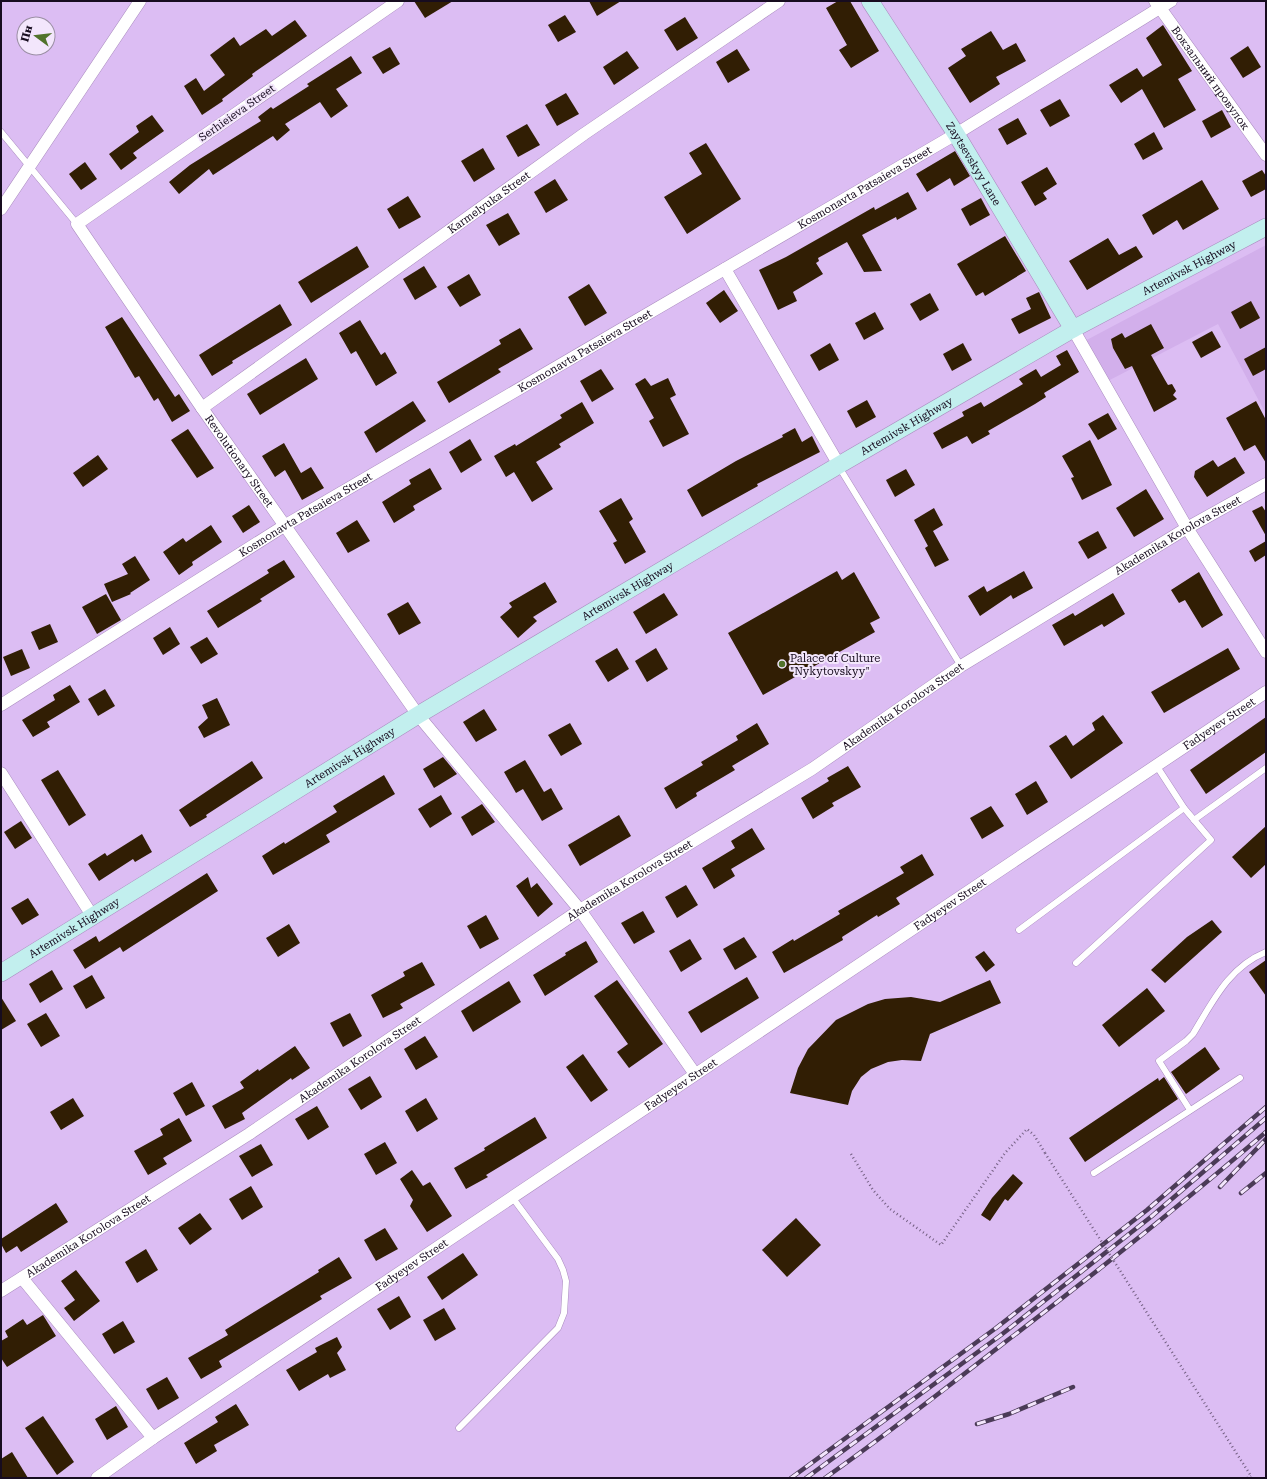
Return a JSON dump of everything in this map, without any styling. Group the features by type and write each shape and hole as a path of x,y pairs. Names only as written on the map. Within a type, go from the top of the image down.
{"main road":[{"name":"Zaytsevskyy Lane","path":"870,1 956,134 1073,329"},
{"name":"Artemivsk Highway","path":"1,973 418,715 839,466 1073,329 1266,227"}],"street":[{"path":"1,209 140,1"},
{"name":"Serhieieva Street","path":"77,224 398,1"},
{"name":"Karmelyuka Street","path":"202,408 584,134 779,1"},
{"name":"Kosmonavta Patsaieva Street","path":"1,706 284,526 956,134 1158,5 1171,1"},
{"name":"Вокзальний провулок","path":"1158,5 1266,156"},
{"name":"Revolutionary Street","path":"77,224 202,408 418,715 580,910 695,1074"},
{"path":"725,269 839,466"},
{"path":"1073,329 1187,528 1266,652"},
{"name":"Akademika Korolova Street","path":"1,1291 249,1134 580,910 812,769 961,666 1187,528 1266,484"},
{"name":"Fadyeyev Street","path":"97,1478 153,1438 1266,692"},
{"path":"1,773 93,917"},
{"path":"22,1278 153,1438"}],"lane":[{"path":"1,132 77,224"},
{"path":"839,466 961,666"},
{"path":"1076,963 1211,840 1184,808 1156,765"},
{"path":"1194,820 1266,768"},
{"path":"1020,930 1184,808"},
{"path":"1190,1110 1159,1061 1186,1041 1232,974 1257,956 1266,952"},
{"path":"1094,1173 1240,1078"},
{"path":"459,1428 558,1328 564,1313 566,1281 561,1264 512,1197"}],"path":[{"path":"851,1154 873,1190 890,1209 941,1246 1006,1153 1027,1129 1034,1136 1045,1153 1251,1476 1248,1478"}],"shaded area":[{"path":"1266,245 1266,414 1218,324 1104,383 1081,343"}],"building":[{"path":"414,1 453,1 425,18"},
{"path":"589,1 621,1 597,16"},
{"path":"838,1 850,1 879,51 851,68 839,50 847,45 826,8"},
{"path":"565,15 576,32 558,42 548,25"},
{"path":"685,17 698,38 677,51 664,30"},
{"path":"295,20 307,36 252,74 253,76 222,99 223,101 202,115 184,86 196,78 204,91 225,75 210,55 234,37 240,46 266,29 272,36"},
{"path":"1163,25 1192,71 1178,79 1196,110 1164,128 1142,89 1121,103 1109,85 1137,68 1143,77 1162,65 1146,38"},
{"path":"991,31 1003,50 1016,43 1026,61 996,77 1000,84 970,103 948,68 966,56 961,49"},
{"path":"1248,46 1261,67 1243,78 1230,58"},
{"path":"390,47 400,64 383,74 372,57"},
{"path":"737,49 750,70 728,83 716,62"},
{"path":"627,51 639,68 614,85 603,67"},
{"path":"351,56 362,73 336,89 348,106 331,118 320,102 285,124 290,130 277,141 273,136 213,175 209,169 179,194 169,182 190,165 261,121 258,117 271,107 273,109 309,86 307,84"},
{"path":"566,93 579,114 557,126 545,105"},
{"path":"1060,99 1070,116 1050,127 1040,110"},
{"path":"1222,110 1231,127 1211,138 1202,121"},
{"path":"152,115 164,131 133,153 137,158 121,170 109,154 139,132 136,126"},
{"path":"1018,118 1027,134 1007,145 998,129"},
{"path":"527,124 540,145 518,157 506,136"},
{"path":"1154,132 1163,149 1143,160 1134,144"},
{"path":"706,143 741,199 687,234 664,197 702,174 689,153"},
{"path":"483,148 495,169 474,182 461,161"},
{"path":"955,151 970,176 954,186 950,178 927,192 916,174"},
{"path":"85,162 97,179 81,190 69,174"},
{"path":"1047,167 1057,184 1043,193 1047,199 1035,206 1021,182"},
{"path":"1262,170 1266,176 1266,189 1251,197 1242,181"},
{"path":"555,179 568,200 546,213 534,192"},
{"path":"1202,180 1219,209 1183,230 1177,220 1153,235 1142,215"},
{"path":"908,192 917,209 897,220 896,217 862,235 882,271 864,272 847,242 818,258 819,261 816,263 823,274 793,292 797,301 778,310 759,270 786,257 874,207 875,210"},
{"path":"408,196 421,217 399,229 387,209"},
{"path":"981,198 990,215 970,226 961,209"},
{"path":"508,213 520,234 499,246 486,225"},
{"path":"1005,236 1026,271 985,296 983,292 976,296 957,264"},
{"path":"1108,238 1119,255 1136,246 1143,257 1087,290 1069,261"},
{"path":"357,246 369,267 311,303 298,282"},
{"path":"424,266 437,287 415,300 403,279"},
{"path":"469,274 481,295 460,307 447,287"},
{"path":"589,284 607,313 585,326 568,297"},
{"path":"724,290 738,311 720,323 706,303"},
{"path":"1039,292 1051,318 1019,334 1011,319 1031,309 1026,298"},
{"path":"930,293 939,310 920,321 910,304"},
{"path":"1251,301 1260,318 1240,329 1231,312"},
{"path":"280,304 292,325 232,361 233,363 212,376 199,355"},
{"path":"875,312 884,329 864,340 855,323"},
{"path":"122,317 175,397 179,394 190,411 172,422 158,398 154,401 139,376 135,378 105,327"},
{"path":"360,320 381,355 385,352 397,373 376,386 356,351 351,354 339,333"},
{"path":"1151,324 1164,348 1151,355 1168,385 1172,384 1176,391 1173,395 1177,399 1154,412 1132,366 1125,369 1113,348 1111,339 1122,333 1125,338"},
{"path":"520,328 533,349 498,369 501,372 449,403 437,382 501,344 499,340"},
{"path":"1212,331 1221,347 1201,358 1192,342"},
{"path":"830,343 839,360 819,371 810,355"},
{"path":"963,343 972,360 952,371 943,354"},
{"path":"1266,347 1266,369 1253,376 1244,359"},
{"path":"1067,350 1079,372 1044,393 1046,397 988,431 990,434 972,444 967,436 942,449 933,433 964,416 962,412 981,402 984,407 1023,384 1019,379 1036,369 1041,377 1061,365 1056,356"},
{"path":"306,358 318,379 260,415 247,394"},
{"path":"601,369 614,389 592,402 580,381"},
{"path":"645,378 651,386 668,378 676,395 670,398 689,434 663,447 649,421 654,418 635,384"},
{"path":"867,400 876,417 856,428 847,411"},
{"path":"413,401 426,421 376,453 364,432"},
{"path":"1256,401 1266,420 1266,463 1255,445 1244,451 1226,418"},
{"path":"582,402 594,423 559,444 561,447 536,462 553,489 532,502 514,472 506,477 494,456 515,444 516,446 562,418 560,415"},
{"path":"1108,413 1117,429 1098,440 1088,424"},
{"path":"795,428 802,442 812,436 820,452 757,484 758,486 702,517 687,490 736,461 783,437 782,435"},
{"path":"188,429 214,468 197,478 171,440"},
{"path":"470,439 482,460 461,473 449,452"},
{"path":"1090,440 1112,485 1082,500 1071,478 1074,477 1062,456"},
{"path":"284,443 301,473 311,467 324,488 302,500 285,470 275,477 262,456"},
{"path":"98,455 108,469 83,487 73,473"},
{"path":"1235,457 1245,473 1207,497 1194,477 1195,471 1213,460 1218,467"},
{"path":"430,468 442,489 413,506 415,510 394,523 382,502 411,484 409,480"},
{"path":"906,469 915,485 895,497 886,480"},
{"path":"1146,489 1164,519 1134,537 1116,508"},
{"path":"621,498 633,519 629,522 646,552 625,564 613,543 617,541 599,511"},
{"path":"249,505 260,522 243,533 232,516"},
{"path":"1262,506 1266,512 1266,536 1252,511"},
{"path":"934,508 943,525 933,531 949,560 935,567 925,548 928,546 914,520"},
{"path":"357,520 370,541 348,553 336,533"},
{"path":"211,525 222,542 192,562 193,565 179,575 163,552 183,538 186,542"},
{"path":"1098,531 1107,548 1088,559 1078,542"},
{"path":"1266,541 1266,555 1255,562 1249,551"},
{"path":"135,556 150,580 130,593 131,594 112,602 104,584 128,574 122,564"},
{"path":"284,560 295,577 260,599 262,601 218,628 207,611 269,573 267,570"},
{"name":"Palace of Culture \"Nykytovskyy\"","path":"837,571 842,580 854,572 880,618 870,623 875,632 763,695 728,633"},
{"path":"1024,571 1033,588 1013,599 1011,595 980,616 968,596 984,586 987,592"},
{"path":"1199,572 1223,615 1202,628 1185,600 1179,603 1171,590"},
{"path":"545,582 557,602 533,617 537,621 518,638 500,617 512,607 509,603"},
{"path":"664,593 678,615 646,634 633,612"},
{"path":"1113,593 1125,614 1104,627 1102,624 1064,646 1052,625 1073,613 1075,616"},
{"path":"106,594 121,620 97,634 82,607"},
{"path":"408,602 421,623 399,635 387,614"},
{"path":"50,624 58,642 39,650 31,632"},
{"path":"170,627 180,644 163,655 153,638"},
{"path":"207,637 218,654 201,664 190,647"},
{"path":"617,648 629,669 608,682 595,661"},
{"path":"656,648 668,669 647,682 635,661"},
{"path":"1228,648 1240,669 1164,713 1151,692"},
{"path":"22,649 30,668 11,676 3,657"},
{"path":"70,685 80,702 47,722 50,727 33,737 22,720 55,700 53,695"},
{"path":"105,689 115,706 98,716 88,699"},
{"path":"217,698 230,725 204,738 198,727 208,718 202,705"},
{"path":"484,709 497,730 476,742 463,722"},
{"path":"1103,715 1123,743 1071,779 1049,746 1066,735 1073,746 1095,730 1092,723"},
{"path":"1266,717 1266,752 1206,794 1190,770"},
{"path":"570,723 582,744 561,756 548,735"},
{"path":"757,723 769,744 732,766 735,770 696,793 697,796 676,809 664,788 703,765 701,762 738,740 736,736"},
{"path":"443,757 457,774 434,788 423,769"},
{"path":"525,760 544,792 551,788 563,809 542,821 523,789 516,793 504,772"},
{"path":"252,761 263,778 190,827 179,810"},
{"path":"848,766 861,787 832,803 834,806 813,819 801,798 829,781 827,778"},
{"path":"58,770 86,815 69,826 41,780"},
{"path":"384,775 395,794 326,835 330,842 273,875 262,856 284,842 285,844 337,812 333,806"},
{"path":"1036,781 1048,802 1027,815 1015,794"},
{"path":"441,795 452,814 430,828 418,809"},
{"path":"482,804 495,822 472,836 461,817"},
{"path":"991,806 1004,826 982,839 970,818"},
{"path":"619,815 631,836 580,866 568,845"},
{"path":"21,821 32,838 15,849 4,832"},
{"path":"1266,826 1266,864 1251,878 1232,857"},
{"path":"752,828 765,849 731,869 735,876 714,889 702,868 735,848 731,841"},
{"path":"142,834 152,852 135,862 133,859 99,881 88,864 105,853 107,856"},
{"path":"922,854 934,875 896,898 900,904 878,917 877,915 842,937 843,940 784,973 772,952 840,914 838,911 904,873 900,867"},
{"path":"207,873 218,891 123,952 120,947 85,969 73,950 96,936 99,942"},
{"path":"528,877 531,888 537,883 553,904 538,917 516,886"},
{"path":"686,885 698,905 677,918 665,897"},
{"path":"28,898 39,915 22,925 11,908"},
{"path":"643,911 655,932 634,944 621,923"},
{"path":"486,915 499,939 480,949 467,926"},
{"path":"1212,920 1222,932 1165,983 1151,970 1187,937"},
{"path":"289,924 300,943 278,957 266,938"},
{"path":"744,937 757,957 735,970 723,949"},
{"path":"690,939 702,959 681,972 669,951"},
{"path":"586,941 598,962 545,996 533,975 566,955 565,953"},
{"path":"984,951 995,965 986,972 975,957"},
{"path":"1266,960 1266,996 1249,972"},
{"path":"422,962 435,985 400,1004 403,1008 383,1018 371,995 405,976 403,972"},
{"path":"52,970 63,989 40,1003 29,984"},
{"path":"92,975 105,998 86,1009 73,986"},
{"path":"747,977 759,998 701,1033 688,1012"},
{"path":"617,980 663,1044 629,1068 617,1052 628,1044 594,996"},
{"path":"990,980 1001,1003 930,1034 921,1061 902,1060 888,1062 871,1069 861,1077 852,1091 848,1105 790,1093 798,1068 808,1049 836,1020 868,1004 885,999 911,997 940,1002"},
{"path":"509,981 521,1002 473,1032 461,1011"},
{"path":"1147,988 1165,1011 1119,1047 1102,1025"},
{"path":"1,997 16,1021 1,1030"},
{"path":"46,1013 60,1036 41,1047 27,1024"},
{"path":"350,1013 362,1036 343,1047 330,1023"},
{"path":"425,1036 438,1057 416,1070 404,1049"},
{"path":"295,1046 310,1068 292,1080 291,1078 242,1113 245,1119 225,1129 212,1106 244,1088 240,1082 258,1069 259,1071"},
{"path":"1205,1047 1220,1069 1186,1094 1171,1072"},
{"path":"583,1054 608,1090 591,1102 566,1067"},
{"path":"370,1076 382,1097 361,1110 348,1089"},
{"path":"1164,1077 1178,1099 1085,1162 1069,1138 1158,1078 1159,1081"},
{"path":"192,1082 205,1106 186,1116 173,1093"},
{"path":"73,1098 84,1116 61,1130 50,1112"},
{"path":"426,1098 438,1119 417,1132 405,1111"},
{"path":"317,1106 329,1127 308,1140 295,1119"},
{"path":"535,1117 547,1138 486,1175 488,1177 466,1189 454,1168 485,1150 484,1148"},
{"path":"179,1118 192,1141 163,1158 167,1164 148,1175 134,1151 163,1135 160,1129"},
{"path":"385,1142 397,1163 376,1175 364,1154"},
{"path":"261,1144 273,1165 252,1177 239,1156"},
{"path":"412,1170 423,1186 430,1182 452,1216 427,1232 410,1206 413,1200 400,1179"},
{"path":"1013,1174 1023,1183 1008,1201 1005,1199 990,1221 981,1215 992,1198"},
{"path":"251,1186 263,1207 242,1220 229,1199"},
{"path":"56,1203 68,1222 21,1252 17,1246 6,1253 1,1244 1,1239"},
{"path":"200,1213 212,1229 190,1245 178,1228"},
{"path":"796,1218 821,1245 787,1277 762,1250"},
{"path":"385,1228 398,1249 376,1261 364,1240"},
{"path":"146,1249 158,1270 137,1283 125,1262"},
{"path":"463,1253 478,1275 442,1300 427,1277"},
{"path":"339,1257 352,1278 320,1296 322,1299 219,1361 222,1367 201,1379 188,1358 228,1335 225,1330 319,1272 318,1270"},
{"path":"76,1270 100,1301 74,1321 64,1308 75,1300 61,1281"},
{"path":"399,1296 411,1317 390,1330 377,1309"},
{"path":"444,1308 456,1329 435,1341 423,1320"},
{"path":"43,1315 56,1336 7,1367 1,1358 1,1341 8,1337 5,1331 23,1319 27,1325"},
{"path":"123,1321 135,1342 114,1354 102,1334"},
{"path":"337,1337 342,1347 337,1353 346,1370 330,1378 328,1374 299,1391 286,1370 317,1352 315,1348"},
{"path":"167,1377 179,1398 158,1410 146,1389"},
{"path":"236,1404 249,1425 214,1445 217,1451 196,1464 184,1443 218,1422 215,1417"},
{"path":"116,1406 128,1427 107,1440 95,1419"},
{"path":"43,1416 74,1462 57,1475 25,1428"},
{"path":"12,1452 28,1478 1,1478 1,1459"}],"railway":[{"path":"791,1478 996,1328 1147,1210 1266,1107"},
{"path":"806,1478 1001,1335 1152,1216 1266,1118"},
{"path":"825,1478 915,1412 1071,1292 1266,1132"},
{"path":"1220,1187 1266,1139"},
{"path":"1241,1193 1266,1173"},
{"path":"977,1424 1009,1414 1073,1387"}],"place":[{"name":"Palace of Culture \"Nykytovskyy\"","path":"782,664"}]}
